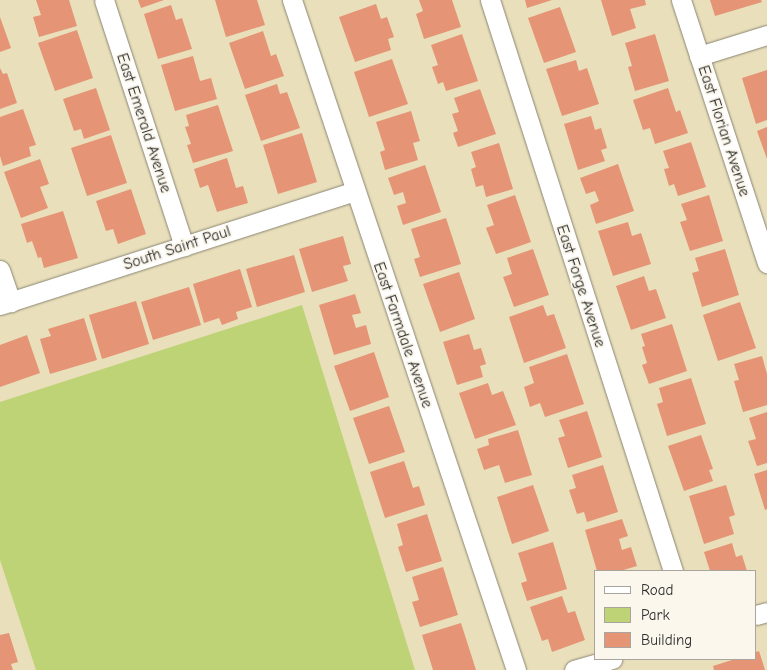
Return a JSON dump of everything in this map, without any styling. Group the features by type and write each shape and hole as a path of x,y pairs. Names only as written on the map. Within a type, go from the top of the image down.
{"street":[{"name":"East Emerald Avenue","path":"104,0 184,246"},
{"name":"East Farmdale Avenue","path":"292,0 516,670"},
{"name":"East Forge Avenue","path":"490,0 673,570"},
{"name":"East Florian Avenue","path":"681,0 767,263"},
{"path":"699,56 767,35"},
{"name":"South Saint Paul","path":"5,304 355,191"},
{"path":"0,270 5,304"},
{"path":"574,670 609,660"}],"green space":[{"path":"302,305 415,670 36,670 0,560 0,402"}],"building":[{"path":"36,0 69,0 77,26 39,37 33,17 41,15"},
{"path":"138,0 164,0 141,8"},
{"path":"215,0 257,0 265,25 226,37"},
{"path":"419,0 452,0 461,27 424,39 416,14 423,11"},
{"path":"525,0 552,0 527,8"},
{"path":"601,0 645,0 646,5 630,9 636,28 612,36"},
{"path":"710,0 761,0 762,2 715,16"},
{"path":"376,4 381,19 387,17 394,37 388,39 391,50 355,62 339,17"},
{"path":"171,5 176,20 182,18 192,49 158,59 144,14"},
{"path":"560,7 576,52 544,63 528,18"},
{"path":"0,17 11,48 0,52"},
{"path":"77,30 93,78 55,91 38,43"},
{"path":"263,31 271,56 276,54 284,76 245,89 229,43"},
{"path":"462,34 478,81 446,91 443,82 438,84 432,67 438,65 431,45"},
{"path":"655,34 669,81 635,91 628,67 632,66 625,43"},
{"path":"193,56 200,81 211,78 217,99 175,111 161,65"},
{"path":"392,59 408,104 369,117 354,72"},
{"path":"576,60 579,71 587,68 599,104 562,116 546,69"},
{"path":"0,68 3,74 7,73 17,103 0,109"},
{"path":"767,70 767,120 756,124 742,78"},
{"path":"277,84 280,94 287,92 300,128 261,141 245,95"},
{"path":"96,88 110,130 84,139 81,129 74,131 63,99"},
{"path":"668,88 676,112 680,110 688,133 655,144 650,128 643,130 633,100"},
{"path":"480,89 496,134 458,147 453,133 458,131 452,114 459,112 454,98"},
{"path":"218,105 233,151 193,163 187,145 191,144 185,127 189,126 186,115"},
{"path":"23,109 36,145 29,147 31,156 3,166 0,156 0,117"},
{"path":"411,111 420,141 413,143 418,160 385,170 380,152 385,150 376,122"},
{"path":"591,116 595,130 601,128 607,148 601,150 605,161 578,170 564,124"},
{"path":"767,127 767,159 757,131"},
{"path":"302,133 317,182 278,194 263,145"},
{"path":"111,135 127,183 87,196 71,148"},
{"path":"691,142 706,187 678,196 674,184 669,186 664,169 669,168 663,151"},
{"path":"499,143 513,189 486,197 483,185 476,187 471,169 476,167 471,152"},
{"path":"227,158 236,188 243,186 248,203 217,212 208,185 200,188 194,169"},
{"path":"40,159 49,184 40,187 48,208 21,218 4,172"},
{"path":"618,164 634,211 596,224 590,205 599,201 595,191 586,194 580,178"},
{"path":"425,165 441,212 403,225 397,206 406,203 403,192 394,195 388,178"},
{"path":"131,189 146,234 118,244 113,229 106,231 96,201"},
{"path":"515,195 531,242 496,254 486,228 494,225 487,205"},
{"path":"709,195 723,241 690,251 680,222 687,220 681,204"},
{"path":"63,211 78,258 44,268 41,257 38,258 32,241 27,243 21,224"},
{"path":"446,218 461,264 420,277 414,259 420,257 411,229"},
{"path":"628,222 632,236 641,233 651,264 613,276 598,231"},
{"path":"343,236 351,264 343,266 348,281 312,292 299,249"},
{"path":"533,249 549,295 514,307 503,277 512,274 507,258"},
{"path":"725,249 739,295 702,307 692,273 699,271 695,258"},
{"path":"294,255 305,292 257,307 246,269"},
{"path":"240,269 252,307 236,312 238,319 222,325 219,318 204,323 193,284"},
{"path":"459,272 475,319 440,332 423,284"},
{"path":"644,276 649,291 656,289 666,318 631,330 616,286"},
{"path":"189,287 201,325 153,340 141,302"},
{"path":"355,294 361,313 352,315 356,328 366,325 371,344 334,355 319,305"},
{"path":"136,301 149,344 102,359 89,315"},
{"path":"740,302 756,348 718,361 703,315"},
{"path":"543,305 547,316 554,314 566,348 524,363 509,317"},
{"path":"84,318 97,360 50,374 40,339 51,336 48,329"},
{"path":"672,324 687,371 649,384 642,365 647,363 642,347 645,346 641,334"},
{"path":"469,334 474,350 481,348 486,364 480,366 483,377 457,385 443,342"},
{"path":"27,335 40,373 0,387 0,345"},
{"path":"374,352 389,397 350,411 334,366"},
{"path":"567,354 584,404 545,417 540,403 530,407 524,387 534,383 529,367"},
{"path":"762,356 767,374 767,405 743,412 734,381 739,380 734,364"},
{"path":"691,378 706,424 667,436 657,404 663,402 659,388"},
{"path":"488,383 492,395 503,391 516,425 475,439 459,393"},
{"path":"389,406 405,452 369,464 353,418"},
{"path":"587,411 602,457 568,468 558,438 565,436 559,420"},
{"path":"767,412 767,463 757,466 748,441 756,439 749,418"},
{"path":"518,430 532,475 505,483 499,465 484,470 477,449 489,445 488,439"},
{"path":"701,435 713,469 709,470 713,481 684,491 668,446"},
{"path":"404,461 413,488 419,486 425,505 385,518 370,472"},
{"path":"603,465 618,512 587,522 584,512 577,514 569,490 576,488 572,475"},
{"path":"767,470 767,509 765,510 754,474"},
{"path":"533,485 549,531 512,544 497,497"},
{"path":"726,485 735,515 729,517 734,534 704,544 689,496"},
{"path":"427,514 442,561 406,572 398,547 403,545 397,524"},
{"path":"622,519 628,536 619,539 622,550 631,547 637,566 623,570 597,570 585,530"},
{"path":"553,542 567,589 527,601 521,583 527,581 518,553"},
{"path":"732,543 736,557 742,555 747,570 710,570 704,552"},
{"path":"443,567 458,615 420,627 412,602 419,600 412,577"},
{"path":"562,596 568,613 575,611 585,640 552,652 548,639 542,641 530,607"},
{"path":"461,623 476,670 433,670 422,635"},
{"path":"9,633 18,662 11,664 13,670 0,670 0,635"},
{"path":"759,651 765,670 714,670 713,666 732,660 757,660 757,652"}]}
